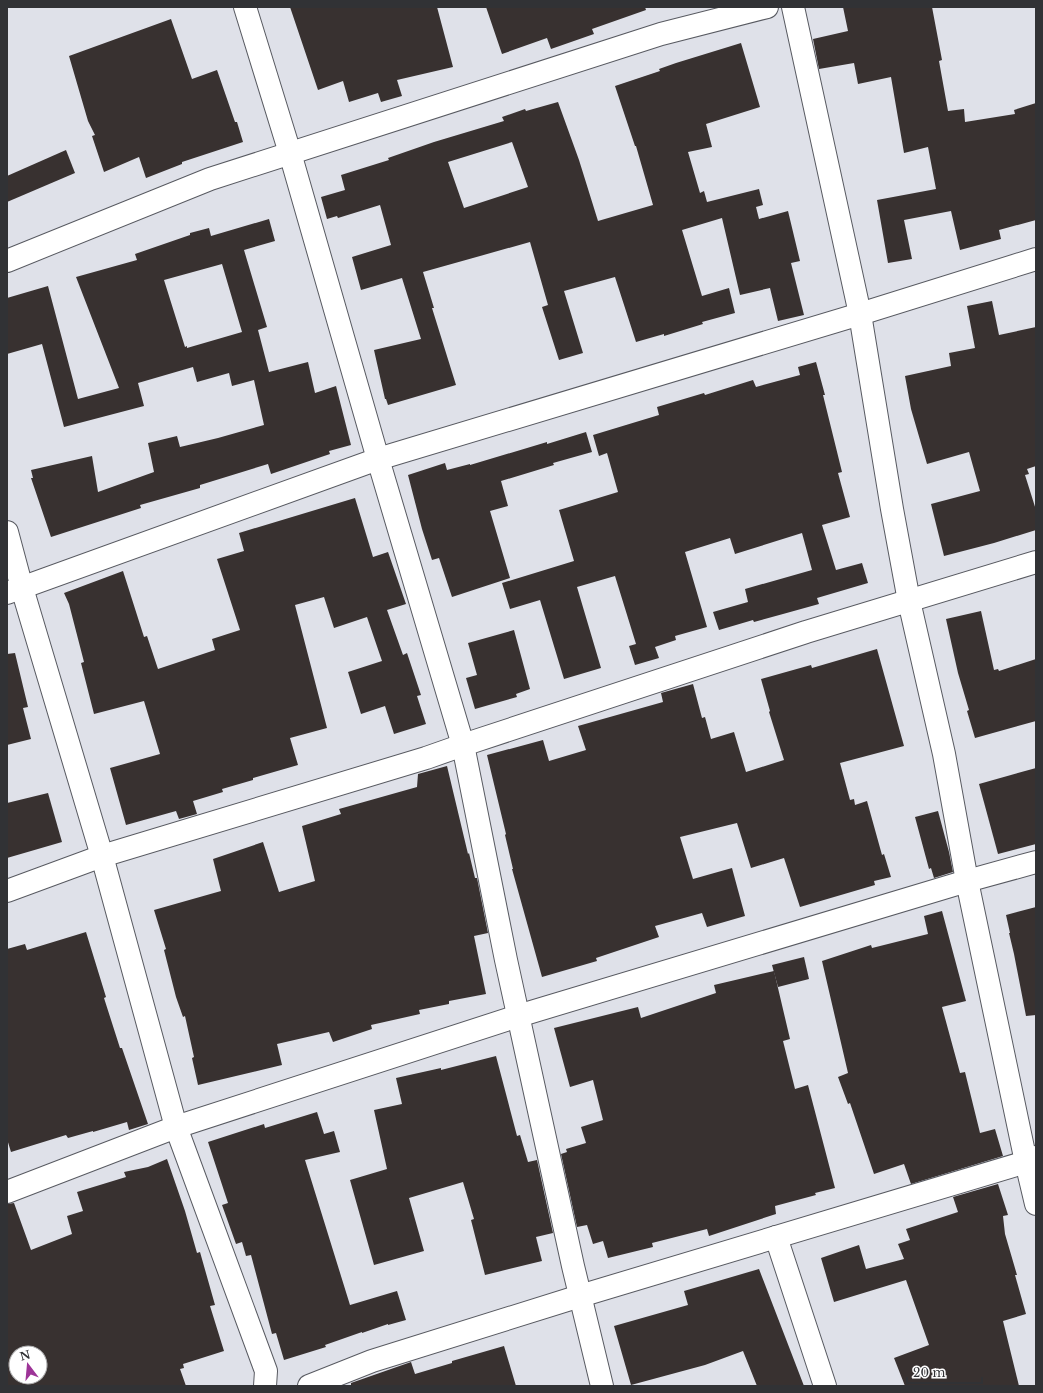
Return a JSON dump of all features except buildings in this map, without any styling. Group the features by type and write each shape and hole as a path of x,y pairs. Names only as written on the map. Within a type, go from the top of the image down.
{"street":[{"path":"245,7 290,153 378,459 463,745 518,1016 580,1296 602,1386"},
{"path":"7,261 210,179 661,34 767,7"},
{"path":"793,7 860,314 908,601 944,754 967,881 1031,1160 1036,1204"},
{"path":"14,591 378,459 860,314 1036,259"},
{"path":"7,532 14,591 102,856 176,1127 266,1371 265,1386"},
{"path":"7,891 102,856 426,758 791,637 1036,562"},
{"path":"7,1192 176,1127 518,1016 967,881 1036,862"},
{"path":"309,1386 372,1361 580,1296 1031,1160"},
{"path":"776,1237 825,1386"}]}
